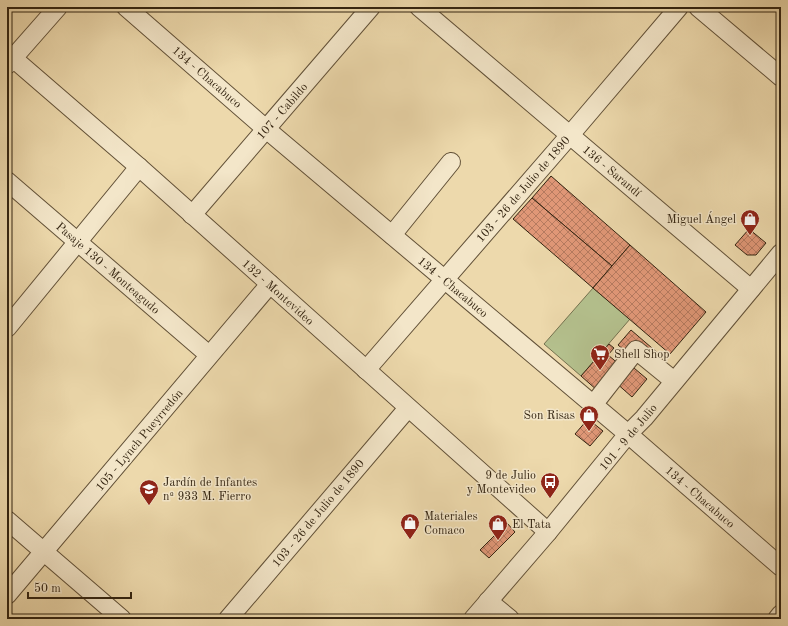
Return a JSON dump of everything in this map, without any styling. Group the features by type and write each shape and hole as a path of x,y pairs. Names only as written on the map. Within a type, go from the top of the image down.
{"street":[{"path":"9,59 58,7"},
{"name":"134 - Chacabuco","path":"126,7 266,129 628,434 781,567"},
{"name":"107 - Cabildo","path":"192,215 371,7"},
{"name":"136 - Sarandí","path":"419,7 751,289"},
{"name":"103 - 26 de Julio de 1890","path":"366,370 679,7"},
{"path":"698,7 781,77"},
{"name":"132 - Montevideo","path":"9,59 139,168 548,532"},
{"path":"392,235 451,162"},
{"path":"7,328 139,168"},
{"name":"Pasaje 130 - Monteagudo","path":"7,181 209,355"},
{"name":"101 - 9 de Julio","path":"473,619 548,532 628,434 644,418 781,253"},
{"name":"105 - Lynch Pueyrredón","path":"7,595 270,284"},
{"path":"593,405 636,350 674,381"},
{"name":"103 - 26 de Julio de 1890","path":"228,619 408,408"},
{"path":"7,520 122,619"},
{"path":"488,601 510,619"},
{"path":"777,619 781,614"}],"green space":[{"path":"593,288 630,319 581,376 544,344"}],"building":[{"path":"551,176 630,245 612,266 532,198"},
{"path":"532,198 612,266 593,288 513,219"},
{"name":"Miguel Ángel","path":"749,229 766,243 756,255 747,255 735,245"},
{"path":"630,245 706,312 670,354 593,288"},
{"path":"631,330 666,360 653,374 618,345"},
{"name":"Shell Shop","path":"609,344 614,348 608,355 620,365 598,391 581,376"},
{"path":"621,357 647,379 632,397 606,374"},
{"name":"Son Risas","path":"588,419 603,431 590,446 575,434"},
{"name":"El Tata","path":"507,523 515,532 489,558 480,550"},
{"path":"398,614 404,619 393,619"}],"place":[{"name":"Miguel Ángel","path":"750,236"},
{"name":"Shell Shop","path":"600,371"},
{"name":"Son Risas","path":"589,432"},
{"name":"9 de Julio y Montevideo","path":"550,499"},
{"name":"Jardín de Infantes nº 933 M. Fierro","path":"149,506"},
{"name":"Materiales Comaco","path":"410,540"},
{"name":"El Tata","path":"498,541"}]}
